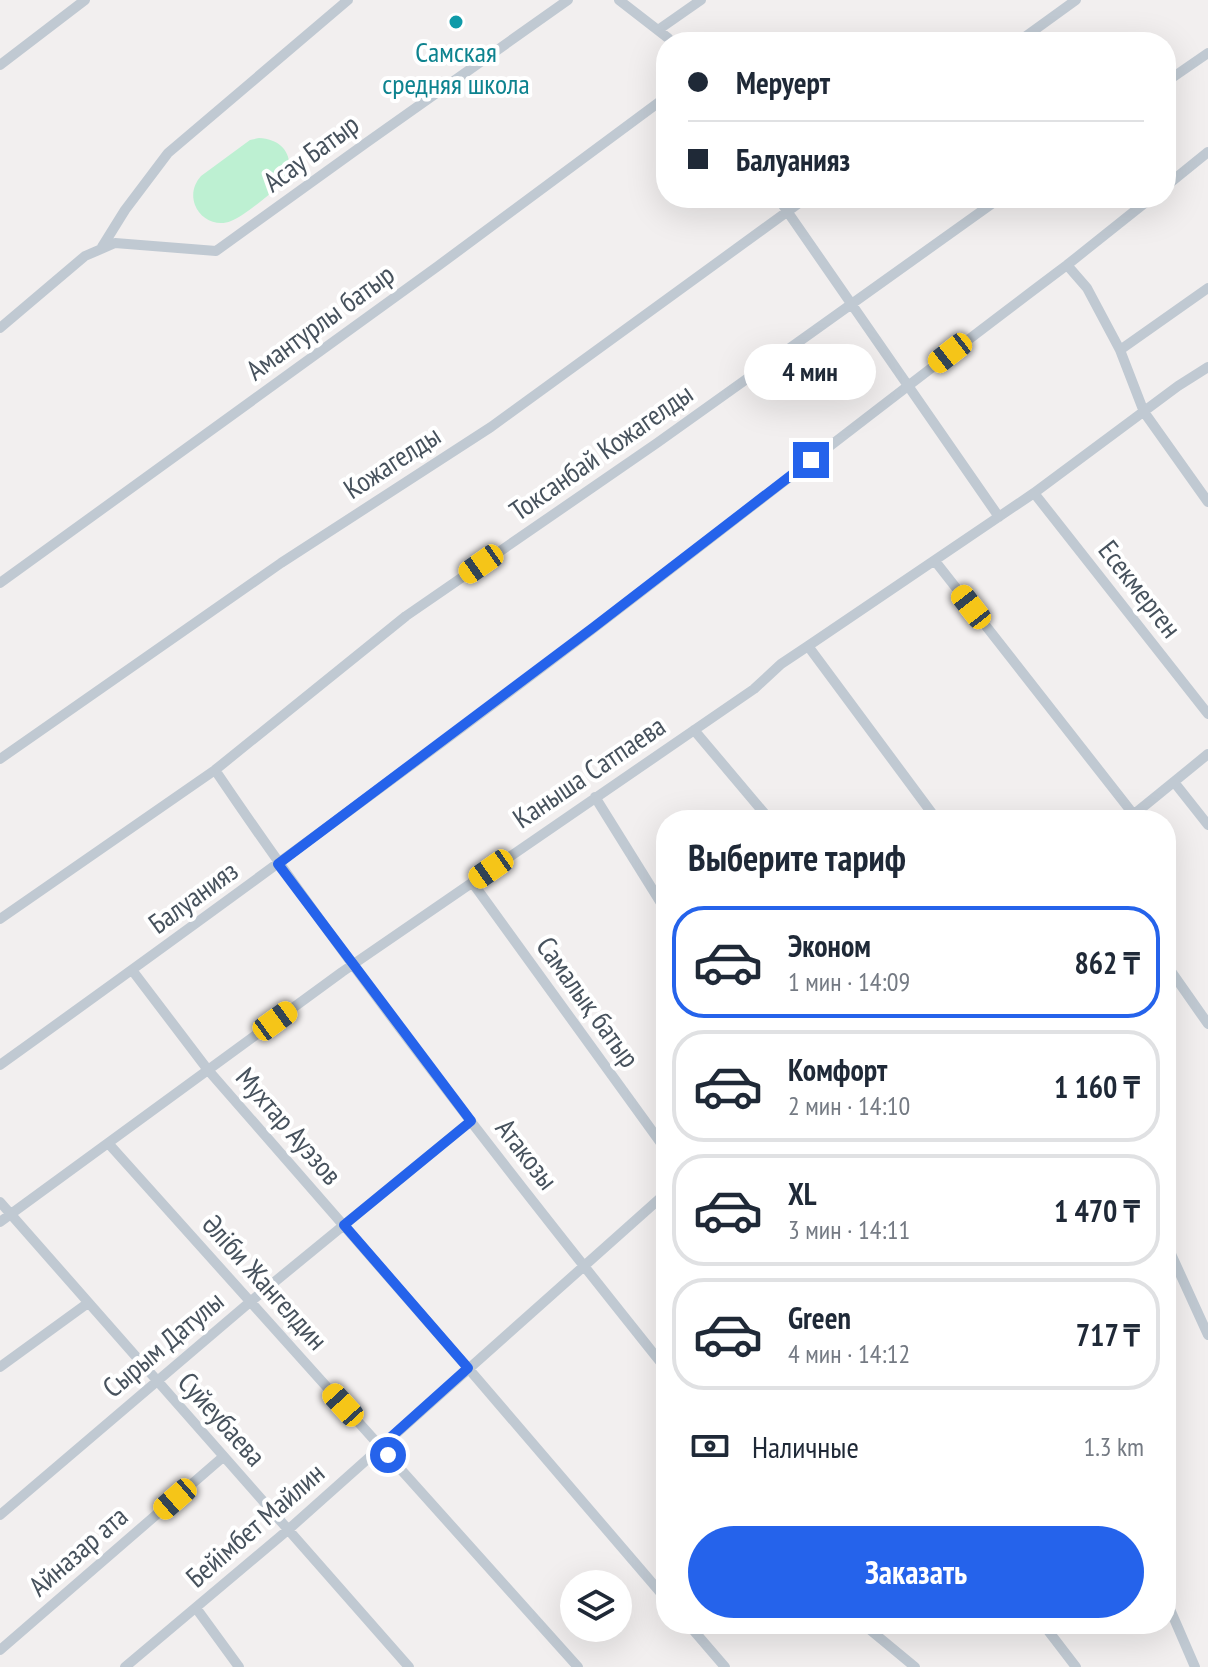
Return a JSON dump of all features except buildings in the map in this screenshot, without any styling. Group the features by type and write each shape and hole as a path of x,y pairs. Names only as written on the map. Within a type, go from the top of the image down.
{"street":[{"path":"0,65 85,0"},
{"name":"Асау Батыр","path":"101,249 125,210 168,153 348,0"},
{"name":"Асау Батыр","path":"0,328 85,256 115,243 216,251 568,0"},
{"path":"619,0 658,30 701,0"},
{"path":"1032,32 1076,0"},
{"path":"1176,75 1208,53"},
{"name":"Амантурлы батыр","path":"0,583 425,276 656,104"},
{"path":"1176,178 1208,152"},
{"path":"784,208 999,517"},
{"name":"Кожагелды","path":"0,759 281,563 491,427 792,208"},
{"name":"Токсанбай Кожагелды","path":"0,919 215,770 406,616 657,443 986,208"},
{"path":"1138,208 1067,265 1087,288 1120,350 1144,412 1208,502"},
{"name":"Балуанияз","path":"0,1065 278,864 582,637 1067,265"},
{"path":"1120,350 1208,288"},
{"name":"Каныша Сатпаева","path":"0,1222 352,965 754,689 781,664 1034,493 1208,367"},
{"name":"Eсекмерген","path":"1034,493 1208,714"},
{"path":"935,561 1126,810"},
{"path":"808,646 930,810"},
{"path":"694,730 762,810"},
{"path":"1140,810 1208,754"},
{"name":"Атакозы","path":"215,770 278,864 352,965 656,1356"},
{"path":"1174,782 1208,825"},
{"path":"595,797 656,895"},
{"name":"Самалық батыр","path":"472,882 656,1136"},
{"name":"Мухтар Ауэзов","path":"132,970 208,1070 656,1587"},
{"path":"1176,978 1208,1024"},
{"name":"Сырым Датулы","path":"0,1515 250,1302 471,1121"},
{"name":"Әліби Жангелдин","path":"108,1143 578,1667"},
{"name":"Суйеубаева","path":"0,1202 409,1667"},
{"name":"Бейімбет Майлин","path":"125,1667 289,1529 656,1202"},
{"path":"1176,1265 1208,1335"},
{"path":"0,1367 88,1303"},
{"name":"Айназар ата","path":"0,1650 223,1457"},
{"path":"196,1608 239,1667"},
{"path":"1176,1623 1195,1667"},
{"path":"697,1634 725,1667"},
{"path":"875,1634 915,1667"},
{"path":"1051,1634 1076,1667"}],"green space":[{"path":"259,138 276,143 287,153 289,168 282,184 231,221 220,223 205,218 194,201 194,189 201,176 250,140"}],"place":[{"name":"Самская средняя школа","path":"456,22"}],"route":[{"path":"388,1455 381,1446 468,1368 344,1225 471,1121 278,864 811,460"}]}
